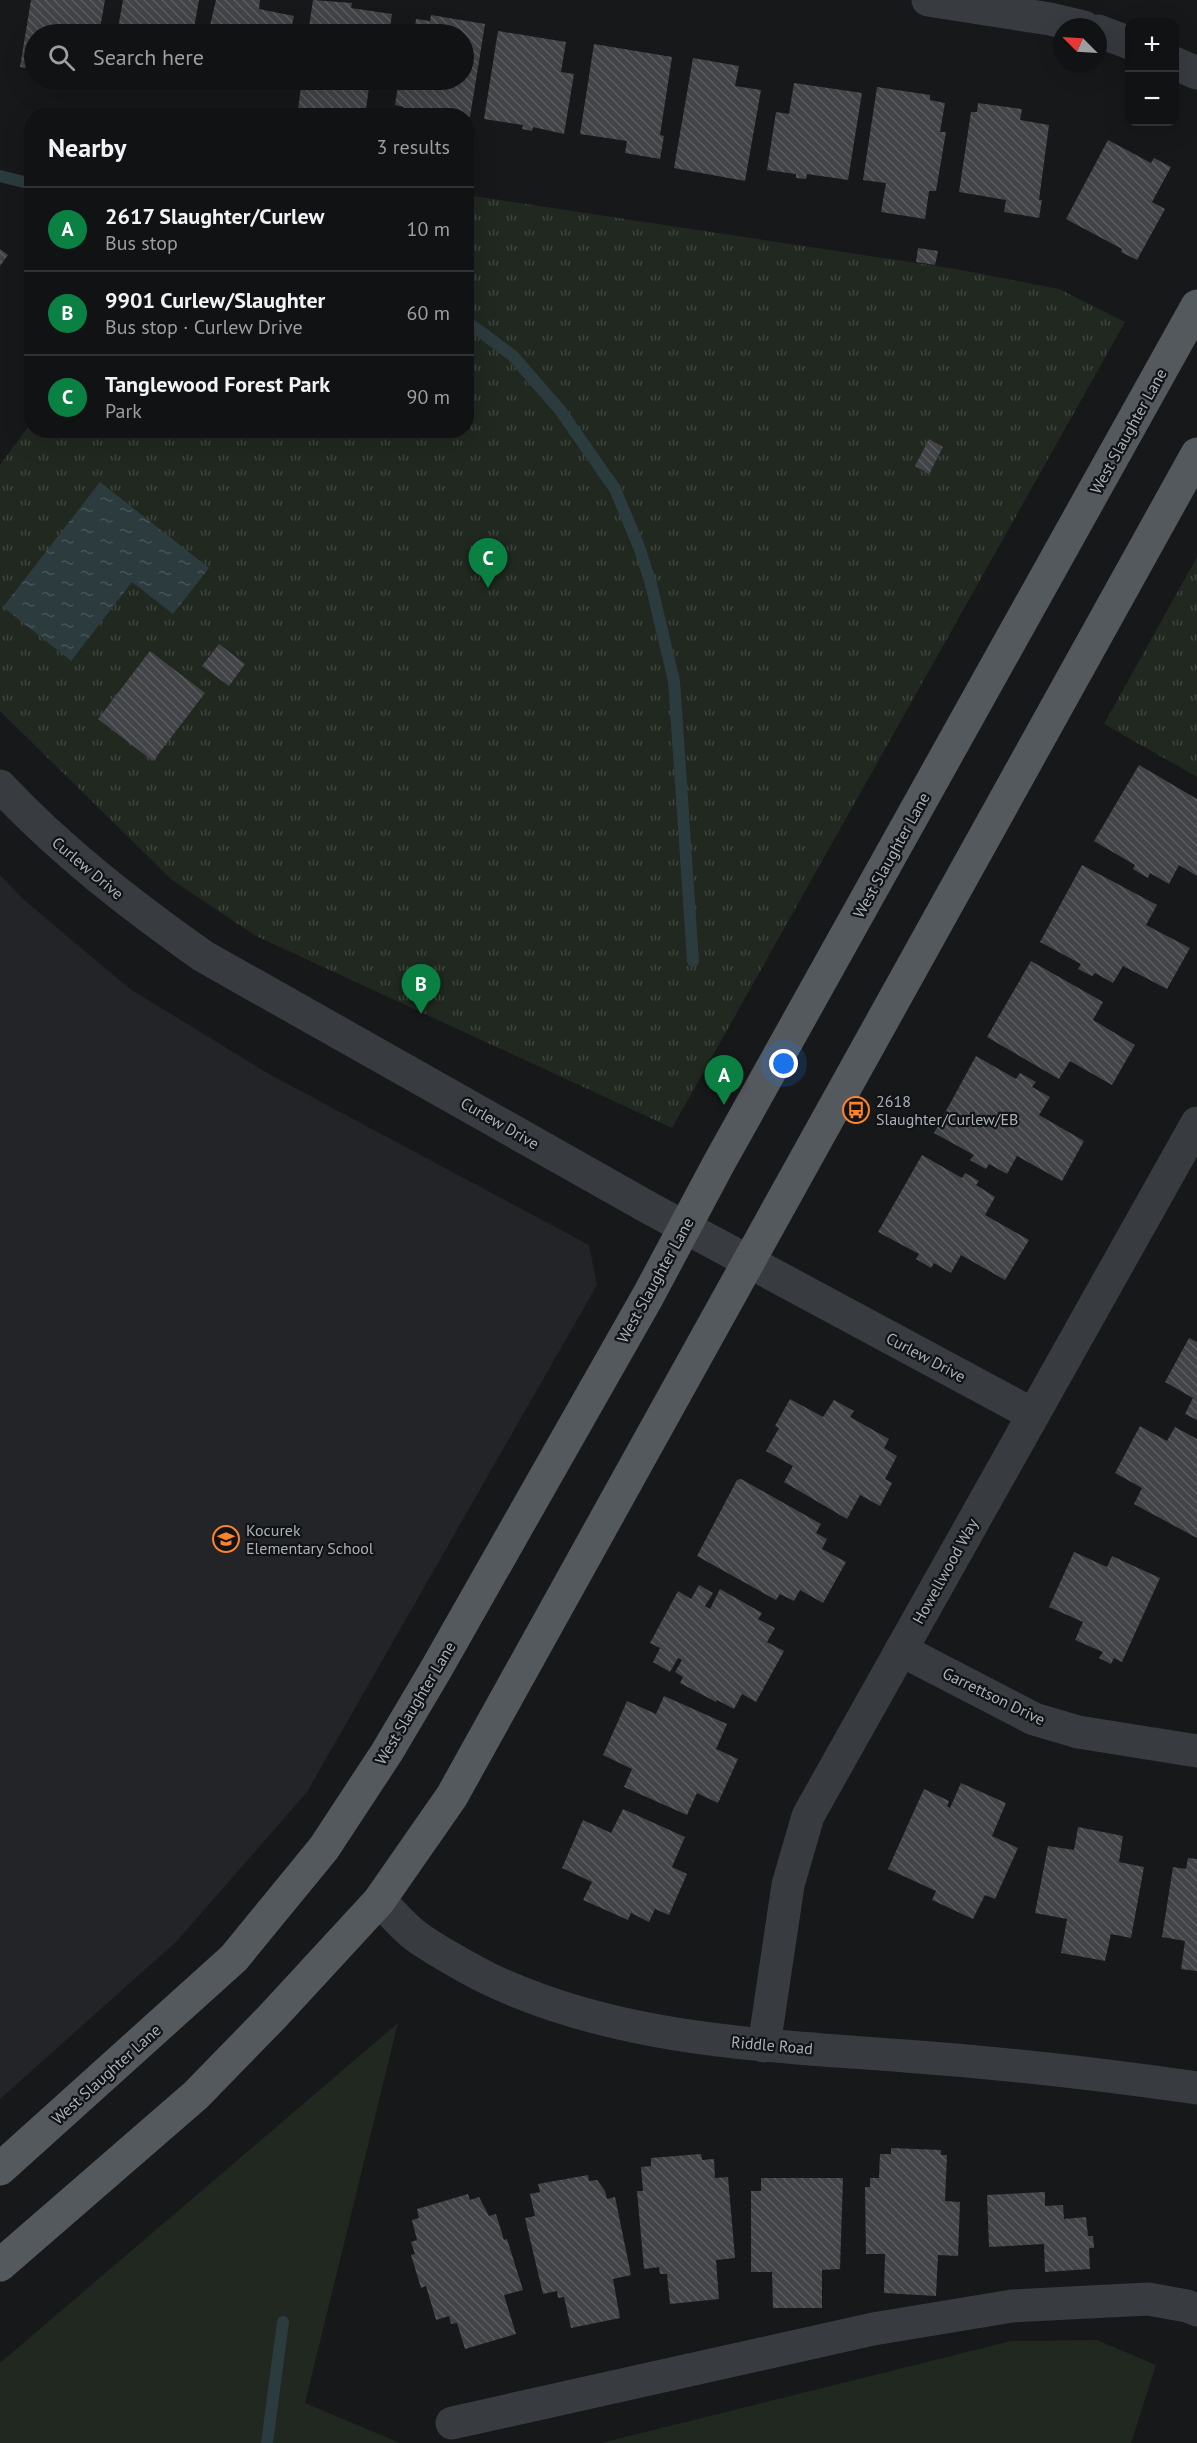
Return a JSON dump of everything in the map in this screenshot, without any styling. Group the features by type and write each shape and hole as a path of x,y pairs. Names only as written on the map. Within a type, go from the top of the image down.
{"main road":[{"name":"West Slaughter Lane","path":"0,2169 234,1958 324,1848 387,1752 685,1227 1197,306"},
{"path":"0,2265 195,2095 379,1901 452,1796 1197,454"}],"street":[{"path":"928,0 1053,20"},
{"path":"1107,34 1125,41"},
{"path":"1179,65 1197,74"},
{"name":"Curlew Drive","path":"0,786 76,859 142,914 203,956 685,1227 1032,1414"},
{"name":"Howellwood Way","path":"764,2046 788,1885 808,1816 1197,1123"},
{"name":"Garrettson Drive","path":"901,1650 1034,1719 1078,1732 1197,1751"},
{"name":"Riddle Road","path":"379,1901 397,1915 412,1933 489,1978 583,2016 660,2034 764,2046 989,2062 1197,2088"},
{"path":"452,2423 873,2329 1012,2306 1148,2299 1197,2310"}],"shaded area":[{"name":"Kocurek Elementary School","path":"0,875 23,899 130,989 269,1074 589,1245 597,1285 307,1792 177,1941 0,2099"}],"green space":[{"path":"474,196 956,269 1059,289 1125,322 672,1128 256,936 172,880 0,711 0,465 24,432 24,438 474,438"},
{"path":"1197,557 1197,777 1104,724"},
{"path":"398,2023 305,2403 400,2443 0,2443 0,2363"},
{"path":"1097,2340 1156,2365 1131,2443 601,2443 1011,2341"}],"water":[{"path":"100,482 209,568 173,614 132,582 71,661 3,607"}],"building":[{"path":"31,0 105,0 101,24 27,24"},
{"path":"123,0 199,0 195,24 119,24"},
{"path":"216,0 260,0 259,9 294,16 292,24 210,24"},
{"path":"313,0 352,3 351,8 392,14 390,24 309,24"},
{"path":"431,15 485,24 471,108 404,108 395,105 397,90 474,90 474,24 415,24 416,19 430,21"},
{"path":"498,31 566,42 561,72 574,74 564,134 533,127 532,131 522,129 523,125 484,119"},
{"path":"24,43 24,68 20,67"},
{"path":"594,44 672,57 660,135 664,136 660,159 625,153 627,141 580,134"},
{"path":"693,58 739,66 735,86 761,90 745,181 674,168"},
{"path":"794,83 862,93 848,180 807,174 806,179 796,178 796,174 767,170 776,112 789,114"},
{"path":"877,87 930,95 930,100 945,103 940,132 946,132 936,191 929,191 925,219 881,212 886,183 863,180"},
{"path":"301,90 369,90 366,108 298,108"},
{"path":"978,103 1022,109 1020,120 1049,125 1039,200 1042,200 1039,218 1004,212 1006,200 959,192 971,112 977,112"},
{"path":"1108,140 1151,163 1154,158 1171,167 1152,202 1165,209 1137,260 1121,252 1122,249 1066,219"},
{"path":"918,248 938,251 935,265 916,262"},
{"path":"0,249 8,255 0,266"},
{"path":"929,439 943,447 929,474 915,466"},
{"path":"219,644 245,664 229,686 202,666"},
{"path":"150,651 205,693 153,761 98,719"},
{"path":"1139,765 1197,799 1197,876 1179,865 1169,884 1150,873 1148,878 1133,869 1135,865 1094,841"},
{"path":"1082,865 1157,905 1146,925 1190,948 1167,989 1123,966 1113,983 1095,973 1092,976 1078,969 1081,964 1040,942"},
{"path":"1031,961 1103,1002 1093,1020 1135,1045 1112,1085 1070,1061 1059,1079 987,1037"},
{"path":"976,1056 1016,1079 1020,1073 1036,1082 1032,1087 1050,1097 1039,1115 1084,1141 1062,1181 1017,1156 1007,1174 989,1164 986,1169 970,1160 974,1155 934,1133"},
{"path":"922,1155 962,1178 965,1173 979,1181 976,1185 995,1197 985,1215 1029,1240 1005,1280 961,1255 951,1273 934,1263 931,1268 916,1259 919,1254 878,1232"},
{"path":"1189,1338 1197,1342 1197,1420 1185,1414 1193,1398 1165,1382"},
{"path":"790,1399 823,1417 834,1400 854,1411 850,1417 889,1439 884,1448 897,1456 885,1479 892,1483 880,1506 860,1495 847,1519 784,1482 793,1466 766,1451 779,1428 775,1426"},
{"path":"1140,1426 1167,1441 1175,1427 1197,1439 1197,1538 1134,1504 1142,1488 1115,1473"},
{"path":"741,1479 821,1524 816,1533 827,1539 822,1549 846,1562 823,1603 800,1590 794,1601 780,1594 776,1600 697,1556 737,1480"},
{"path":"1074,1552 1107,1567 1112,1556 1160,1578 1122,1662 1114,1658 1111,1664 1099,1658 1103,1652 1075,1640 1083,1622 1049,1607"},
{"path":"699,1585 713,1593 705,1606 710,1609 720,1589 762,1613 758,1619 775,1628 767,1642 784,1651 756,1702 742,1694 734,1709 680,1683 683,1677 675,1672 682,1660 678,1658 670,1672 653,1662 660,1648 650,1643 678,1591 691,1599"},
{"path":"664,1696 727,1724 716,1749 738,1759 718,1803 697,1793 687,1815 624,1787 632,1769 603,1755 627,1701 656,1714"},
{"path":"961,1783 1006,1803 992,1836 1018,1848 995,1899 985,1895 973,1919 932,1900 936,1891 888,1869 924,1789 949,1801 947,1806 950,1808"},
{"path":"623,1809 685,1837 672,1867 687,1874 669,1915 655,1909 649,1922 631,1913 628,1920 583,1900 592,1882 562,1868 583,1820 611,1833"},
{"path":"1078,1827 1123,1836 1119,1862 1144,1867 1131,1938 1111,1934 1105,1961 1061,1953 1067,1919 1035,1913 1048,1846 1074,1850"},
{"path":"1188,1858 1197,1859 1197,1971 1181,1969 1185,1941 1162,1937 1173,1867 1186,1869"},
{"path":"891,2148 941,2150 941,2155 947,2155 945,2201 960,2202 958,2256 938,2255 936,2296 884,2293 885,2254 866,2254 865,2187 870,2187 870,2178 879,2178 880,2154 891,2154"},
{"path":"701,2154 702,2160 714,2159 715,2178 728,2177 735,2258 716,2260 719,2299 670,2304 667,2274 660,2274 659,2267 644,2269 637,2191 643,2191 641,2167 651,2166 651,2158"},
{"path":"588,2175 589,2181 597,2180 605,2191 607,2199 615,2197 631,2275 613,2279 620,2318 571,2328 564,2297 558,2298 557,2291 543,2294 525,2218 535,2216 530,2194 540,2192 538,2184"},
{"path":"761,2178 843,2178 840,2269 822,2270 822,2308 773,2308 772,2272 751,2272 751,2191 761,2191"},
{"path":"1045,2192 1045,2206 1063,2205 1064,2219 1086,2217 1088,2236 1093,2236 1094,2248 1089,2248 1090,2269 1045,2272 1044,2244 989,2247 987,2195"},
{"path":"468,2194 470,2200 479,2197 489,2216 496,2214 504,2240 507,2239 523,2290 504,2295 516,2334 465,2349 457,2323 451,2324 449,2316 436,2320 426,2286 421,2288 411,2255 415,2254 411,2242 417,2240 412,2220 419,2218 417,2209"}],"waterway":[{"path":"0,176 24,182"},
{"path":"474,327 513,356 560,410 615,489 639,547 651,584 674,681 693,961"},
{"path":"267,2443 283,2322"}],"place":[{"name":"Tanglewood Forest Park","path":"488,588"},
{"name":"9901 Curlew/Slaughter","path":"421,1014"},
{"name":"2617 Slaughter/Curlew","path":"724,1105"},
{"name":"2618 Slaughter/Curlew/EB","path":"856,1110"},
{"name":"Kocurek Elementary School","path":"226,1539"}]}
